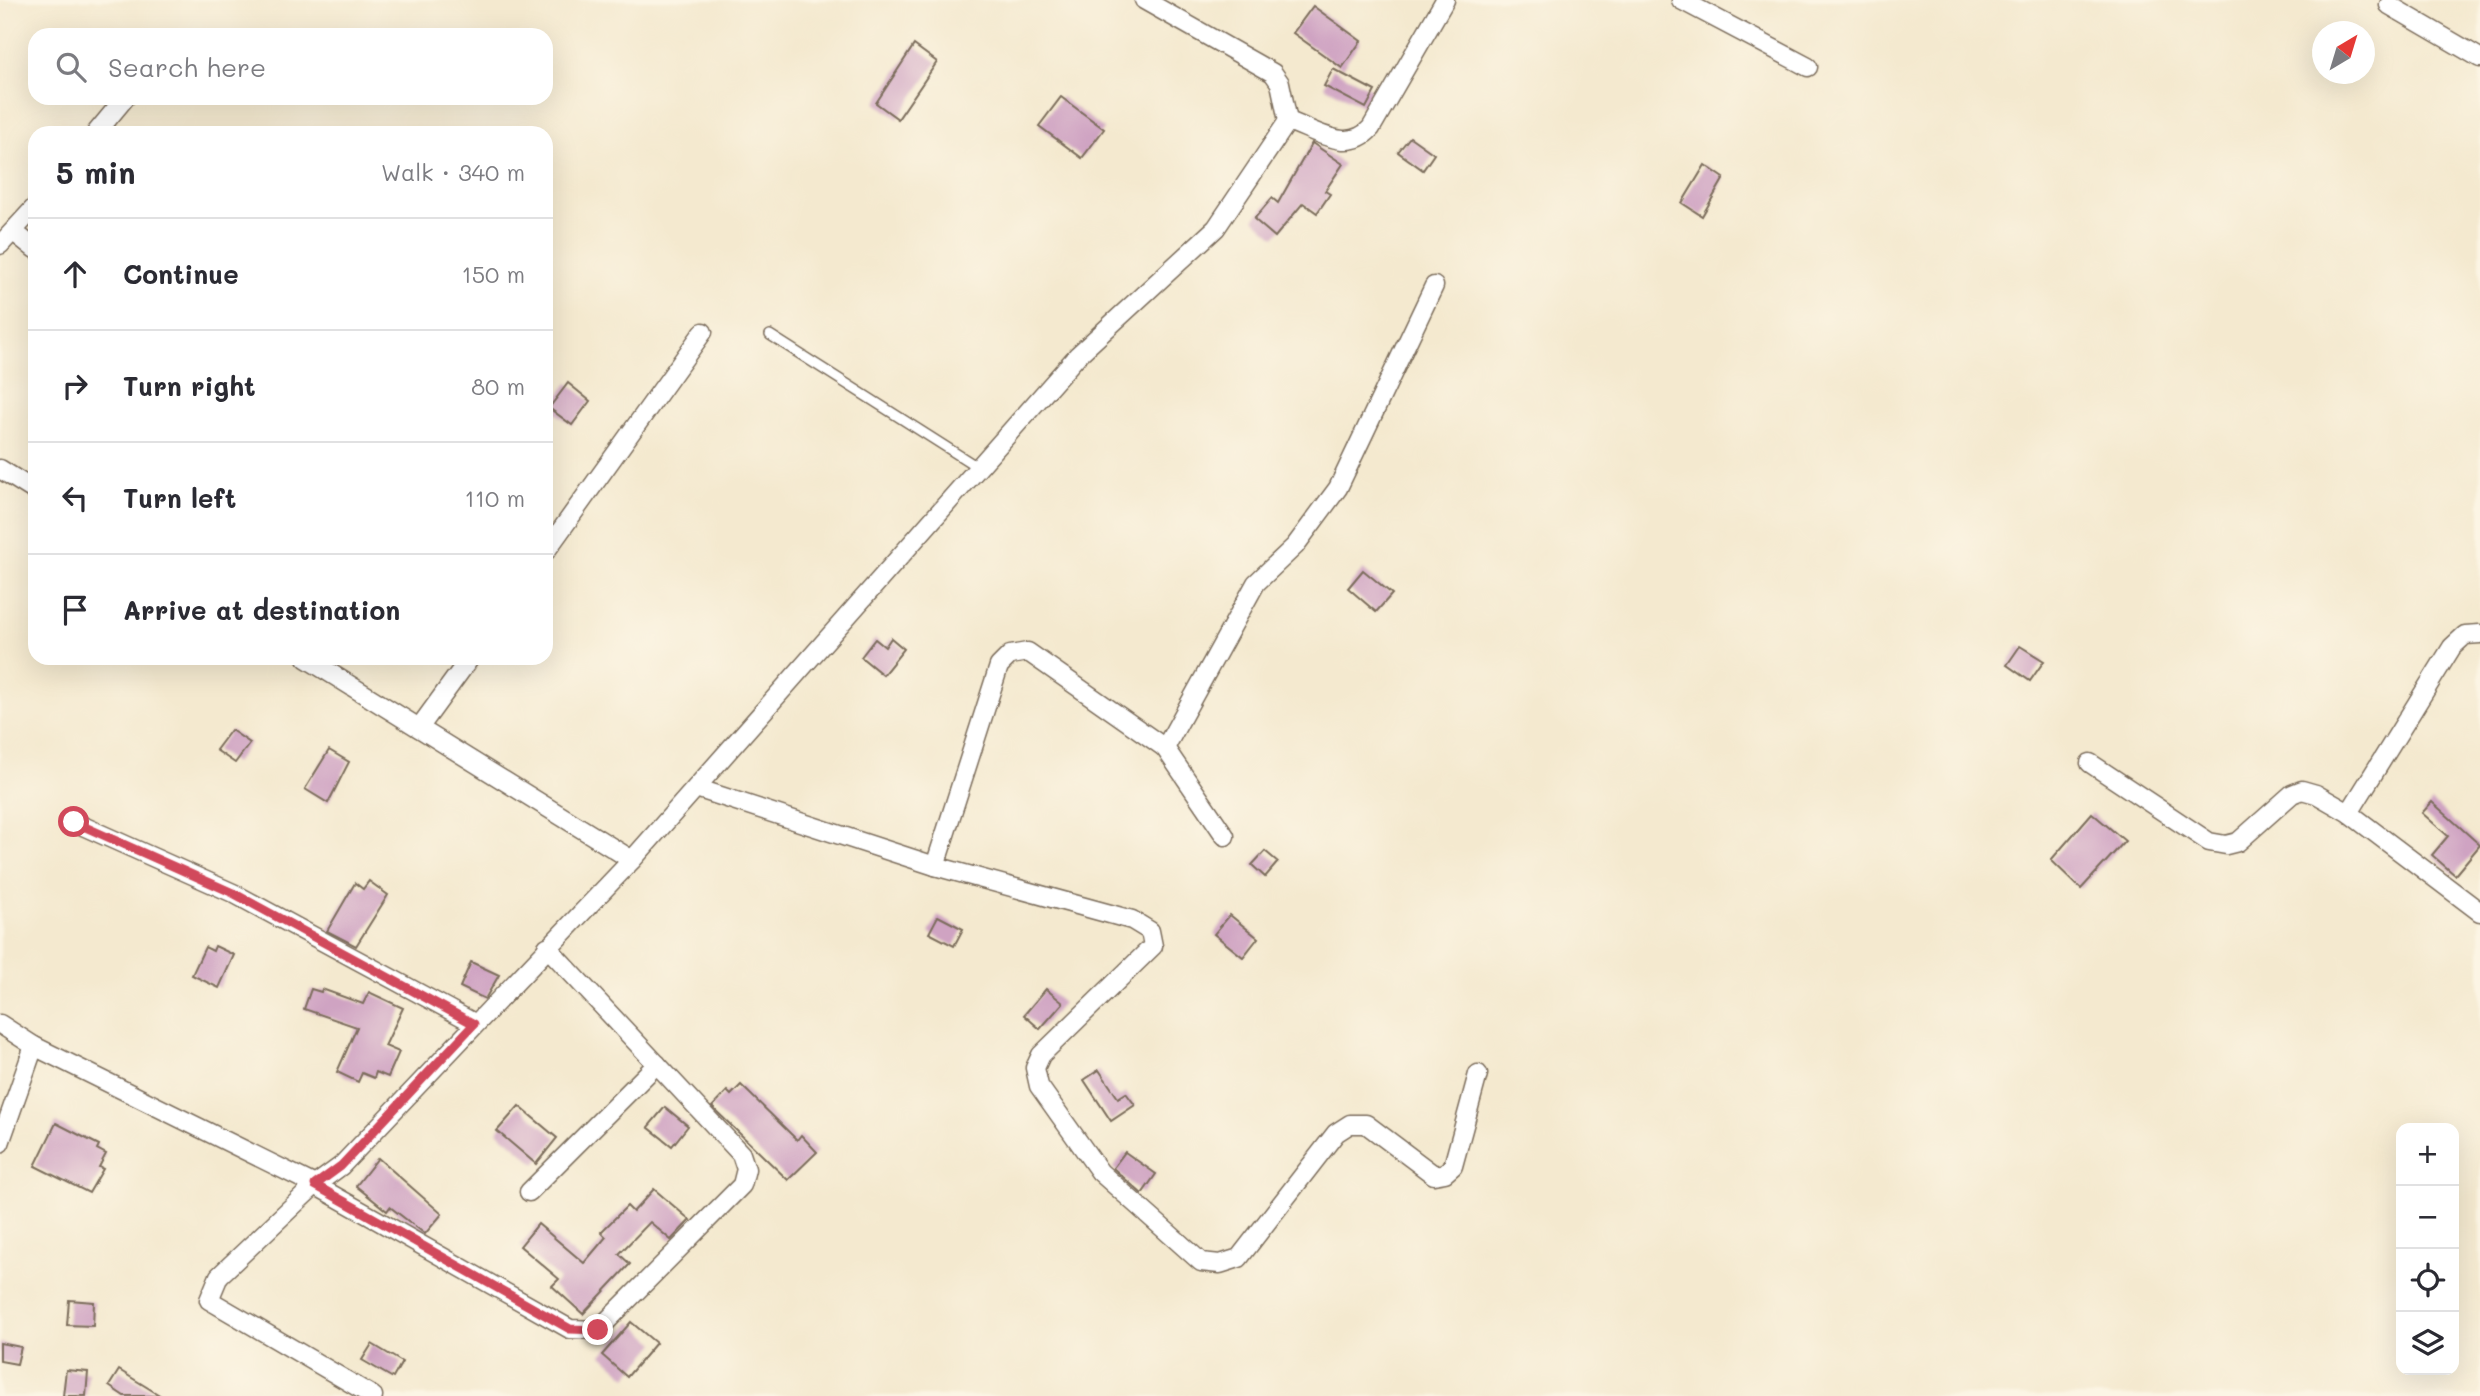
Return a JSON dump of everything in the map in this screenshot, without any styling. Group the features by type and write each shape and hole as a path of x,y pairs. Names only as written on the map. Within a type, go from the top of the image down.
{"street":[{"path":"373,1396 209,1300 219,1276 315,1185 341,1166 632,860 1078,355 1216,228 1288,121 1280,83 1273,73 1144,0"},
{"path":"1288,121 1349,142 1361,139 1371,128 1444,0"},
{"path":"1681,0 1808,67"},
{"path":"2389,5 2480,58"},
{"path":"102,126 119,105"},
{"path":"0,245 28,215"},
{"path":"14,232 28,243"},
{"path":"1165,748 1256,583 1302,538 1338,488 1434,286"},
{"path":"553,541 703,332"},
{"path":"0,469 28,487"},
{"path":"2349,813 2452,647 2465,635 2480,634"},
{"path":"935,866 999,666 1010,655 1028,652 1165,748 1225,835"},
{"path":"317,665 632,860"},
{"path":"419,728 465,665"},
{"path":"2090,762 2209,842 2226,845 2238,842 2292,794 2302,790 2316,794 2349,813 2480,912"},
{"path":"696,788 935,866 1132,920 1150,931 1153,946 1041,1055 1035,1068 1039,1086 1100,1172 1201,1262 1220,1264 1239,1258 1336,1133 1350,1124 1366,1124 1434,1175 1445,1173 1453,1166 1478,1074"},
{"path":"74,822 233,893 474,1024"},
{"path":"0,1024 34,1046 315,1185 570,1329 598,1330 742,1185 746,1169 741,1154 547,947"},
{"path":"0,1143 34,1046"},
{"path":"529,1192 657,1064"}],"lane":[{"path":"770,335 979,468"}],"building":[{"path":"1313,6 1361,41 1342,68 1293,33"},
{"path":"914,45 937,62 898,119 876,103"},
{"path":"1333,69 1375,91 1366,108 1324,86"},
{"path":"1061,97 1104,129 1082,158 1039,126"},
{"path":"1410,137 1434,154 1423,170 1398,152"},
{"path":"1312,143 1343,164 1325,191 1330,194 1317,213 1303,203 1275,237 1254,219 1272,198 1278,203"},
{"path":"1705,165 1724,178 1702,216 1682,203"},
{"path":"568,383 590,401 572,425 553,411 553,403"},
{"path":"1363,570 1392,594 1376,612 1348,588"},
{"path":"891,638 904,649 883,675 861,657 875,639 885,647"},
{"path":"2020,646 2044,661 2030,681 2007,665"},
{"path":"231,730 250,743 235,763 216,750"},
{"path":"329,750 349,762 328,803 305,789"},
{"path":"2432,802 2480,845 2455,875 2432,855 2448,836 2422,813"},
{"path":"2092,813 2125,841 2081,889 2051,860"},
{"path":"1265,851 1278,862 1265,877 1252,865"},
{"path":"369,881 388,895 356,946 327,931 355,883 363,889"},
{"path":"1230,915 1258,938 1243,957 1214,934"},
{"path":"938,916 963,929 954,946 929,933"},
{"path":"215,946 234,955 219,988 192,975 205,947 213,951"},
{"path":"471,962 499,975 485,999 460,987"},
{"path":"311,989 321,992 322,989 363,1004 369,992 403,1008 385,1046 399,1052 388,1077 376,1072 374,1078 362,1073 358,1082 337,1072 357,1027 304,1009"},
{"path":"1046,989 1063,1003 1040,1029 1024,1015"},
{"path":"1099,1070 1118,1098 1126,1093 1135,1105 1111,1121 1084,1080"},
{"path":"741,1085 797,1140 801,1135 817,1152 788,1180 712,1107 727,1091 731,1095"},
{"path":"519,1106 557,1138 536,1164 497,1131"},
{"path":"665,1107 688,1126 672,1146 648,1127"},
{"path":"56,1123 99,1145 97,1149 106,1154 99,1167 103,1169 89,1193 35,1166"},
{"path":"1125,1152 1156,1174 1142,1194 1113,1168"},
{"path":"378,1158 442,1214 425,1234 390,1207 387,1211 356,1186"},
{"path":"654,1189 690,1220 671,1240 650,1222 619,1254 630,1264 583,1314 552,1286 559,1279 520,1246 538,1224 584,1263 606,1237 601,1232 627,1206 633,1212"},
{"path":"69,1300 94,1302 93,1326 67,1325"},
{"path":"631,1322 656,1343 627,1377 602,1355"},
{"path":"0,1343 21,1347 17,1364 0,1361"},
{"path":"372,1344 402,1362 393,1378 362,1360"},
{"path":"66,1370 88,1372 86,1396 63,1396"},
{"path":"119,1370 161,1396 124,1396 109,1386"}],"route":[{"path":"74,822 233,893 474,1024 341,1166 315,1185 570,1329 598,1330"}]}
